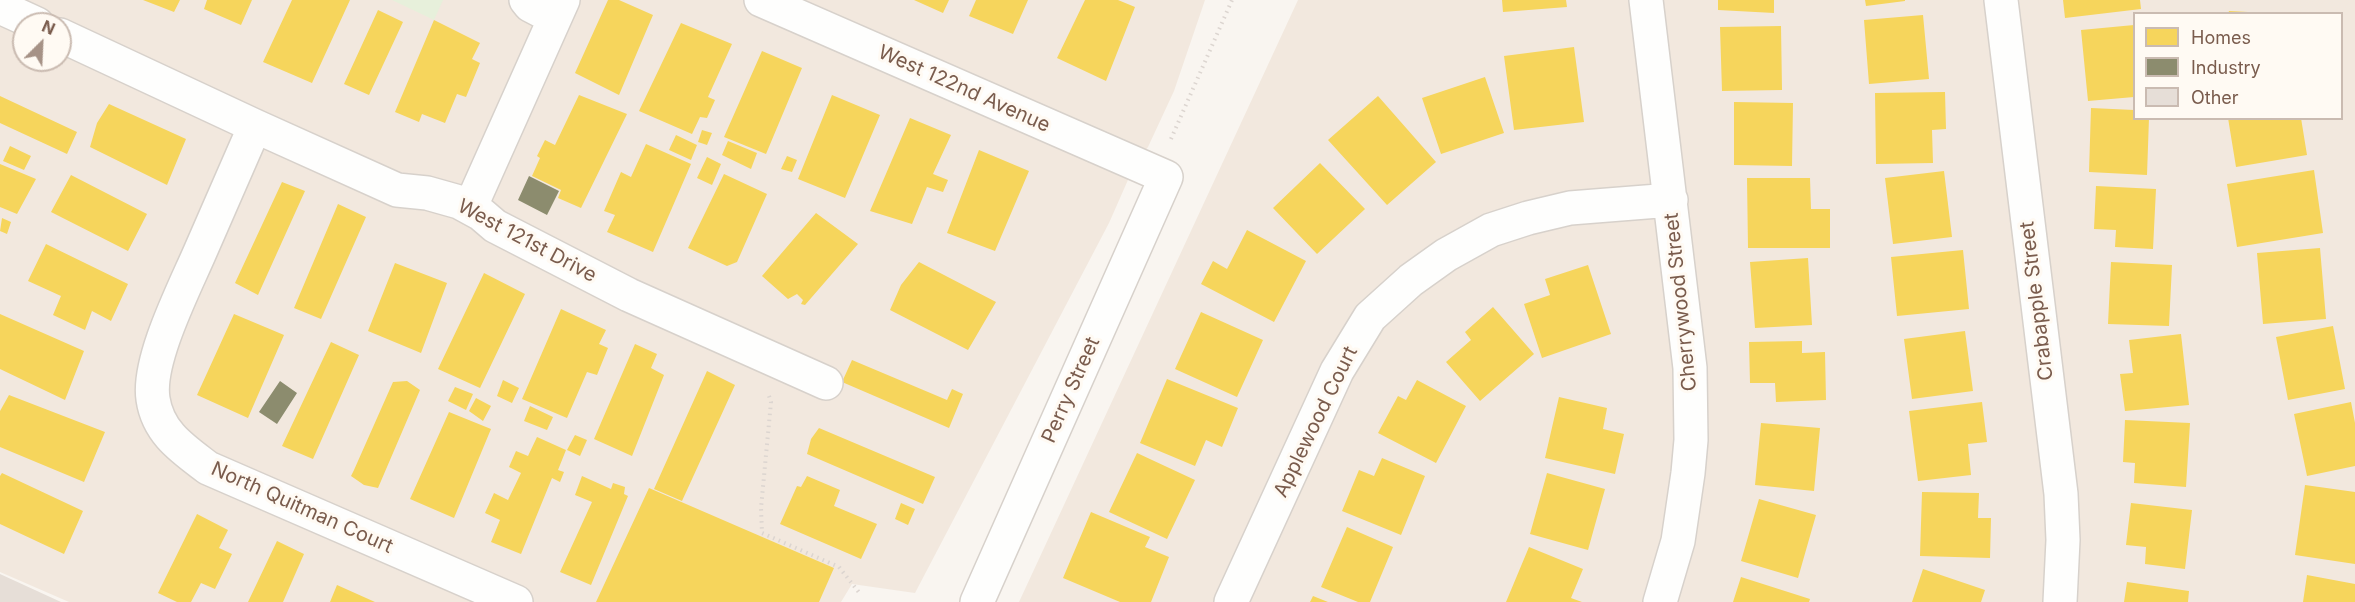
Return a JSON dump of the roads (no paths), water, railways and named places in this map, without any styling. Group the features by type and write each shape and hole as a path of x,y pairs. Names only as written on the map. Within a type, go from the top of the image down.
{"street":[{"path":"470,208 559,9 530,5 526,0"},
{"name":"West 122nd Avenue","path":"761,0 1166,177"},
{"name":"Cherrywood Street","path":"1646,0 1690,368 1691,440 1678,541 1660,602"},
{"name":"Crabapple Street","path":"2001,0 2061,494 2063,540 2061,602"},
{"name":"West 121st Drive","path":"72,41 397,190 427,193 459,202 481,214 495,226 629,295 826,383"},
{"name":"North Quitman Court","path":"255,126 166,329 152,384 153,401 162,427 173,442 208,468 516,602"},
{"name":"Perry Street","path":"977,602 1166,177"},
{"name":"Applewood Court","path":"1231,602 1336,371 1370,317 1411,280 1446,255 1491,230 1570,208 1671,200"}]}
